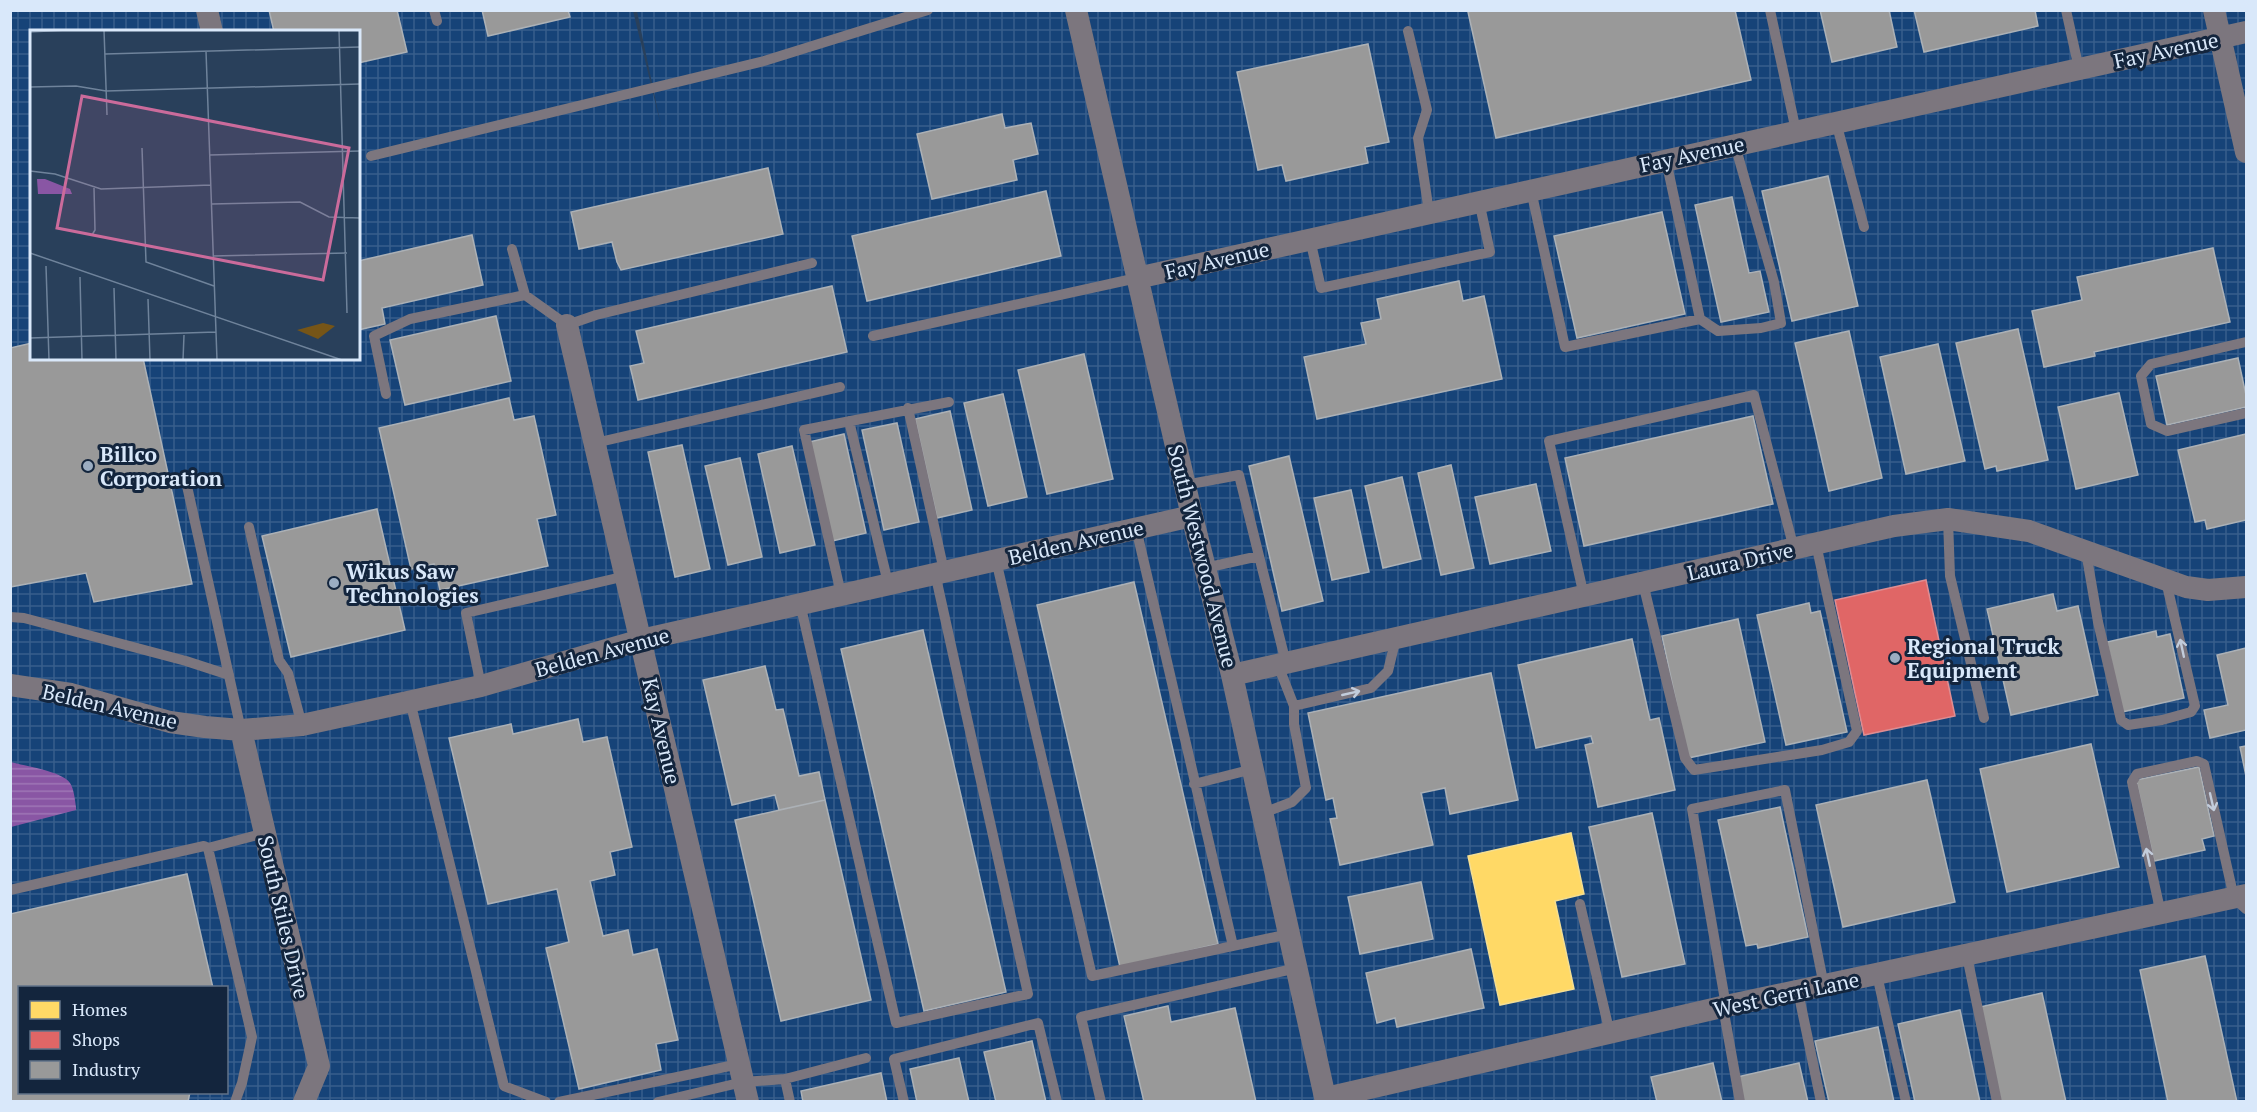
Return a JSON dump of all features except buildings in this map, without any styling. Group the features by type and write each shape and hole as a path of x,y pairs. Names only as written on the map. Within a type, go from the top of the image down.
{"street":[{"path":"207,10 212,30"},
{"name":"South Westwood Avenue","path":"1076,10 1192,516 1232,675 1326,1100"},
{"path":"2214,10 2247,152"},
{"name":"Fay Avenue","path":"1137,278 2247,32"},
{"name":"Kay Avenue","path":"567,325 744,1082"},
{"name":"Belden Avenue","path":"10,685 71,694 170,722 241,730 302,725 481,686 641,640 1192,516"},
{"name":"Laura Drive","path":"1232,675 1894,526 1948,519 2029,531 2186,586 2208,590 2247,587"},
{"name":"South Stiles Drive","path":"241,730 319,1066 303,1101"},
{"name":"West Gerri Lane","path":"1326,1100 1798,991 2161,914 2243,901"}],"lane":[{"path":"371,156 764,61 928,10"},
{"path":"1770,10 1796,131"},
{"path":"2066,10 2079,69"},
{"path":"1408,30 1427,110 1418,138 1429,212"},
{"path":"1836,122 1864,227"},
{"path":"1666,160 1700,319 1718,331 1761,328 1781,322 1773,282 1735,145"},
{"path":"1531,189 1565,346 1700,319"},
{"path":"1310,239 1321,288 1490,252 1479,201"},
{"path":"512,249 525,295 567,325 596,315 812,263"},
{"path":"873,336 1137,278"},
{"path":"386,394 374,336 410,319 525,295"},
{"path":"2247,342 2151,364 2141,376 2151,424 2167,431 2247,413"},
{"path":"595,444 840,387"},
{"path":"1584,596 1549,441 1754,394 1794,549"},
{"path":"841,594 804,430 908,408 949,402"},
{"path":"800,603 896,1023 1028,994 908,408"},
{"path":"849,421 888,583"},
{"path":"1185,485 1239,475 1259,556 1282,664 1294,706 1293,724 1306,788 1292,802 1263,813"},
{"path":"187,486 241,730"},
{"path":"1948,519 1950,576 1984,718"},
{"path":"249,527 279,660 288,673 302,725"},
{"path":"1136,528 1233,946"},
{"path":"1642,583 1685,758 1694,770 1822,750 1849,742 1857,731 1816,544"},
{"path":"2086,552 2098,622 2121,720 2128,725 2162,720 2191,712 2195,706 2166,580"},
{"path":"1205,568 1259,556"},
{"path":"996,560 1092,976 1289,934"},
{"path":"481,686 466,613 626,576"},
{"path":"10,617 24,618 186,660 229,675"},
{"path":"1294,706 1371,688 1388,671 1396,638"},
{"path":"410,701 504,1086 546,1101"},
{"path":"2161,914 2132,782 2137,774 2197,761 2204,764 2243,901"},
{"path":"1194,784 1253,769"},
{"path":"1740,1101 1692,809 1785,790 1824,986"},
{"path":"10,890 204,846 208,848 265,833"},
{"path":"208,848 252,1037 242,1083 235,1101"},
{"path":"1580,904 1610,1034"},
{"path":"1967,956 1997,1101"},
{"path":"1101,1101 1082,1017 1297,968"},
{"path":"1877,975 1906,1101"},
{"path":"1798,991 1821,1101"},
{"path":"904,1101 894,1059 1038,1023 1057,1101"},
{"path":"559,1101 785,1079 866,1058"},
{"path":"785,1079 790,1101"},
{"path":"658,1101 744,1082"}],"shaded area":[{"path":"10,11 633,11 661,126 637,11 2246,11 2246,1101 11,1101"},
{"path":"11,762 51,772 66,779 72,788 76,810 11,827"}],"place":[{"name":"Billco Corporation","path":"88,466"},
{"name":"Wikus Saw Technologies","path":"334,583"},
{"name":"Regional Truck Equipment","path":"1895,658"}]}
